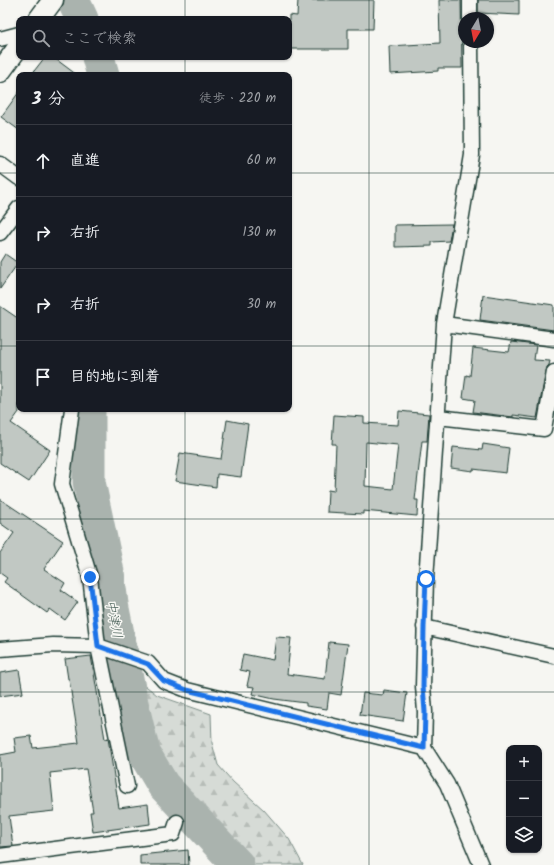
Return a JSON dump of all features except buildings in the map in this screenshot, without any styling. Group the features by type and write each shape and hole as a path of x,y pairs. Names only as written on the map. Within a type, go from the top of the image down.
{"main road":[{"path":"0,72 16,50"}],"street":[{"path":"470,0 470,12"},
{"path":"0,39 16,35"},
{"path":"471,48 472,155 444,324 426,579 423,686 425,712 424,748 447,784 482,865"},
{"path":"0,164 16,176"},
{"path":"0,233 16,212"},
{"path":"444,324 554,340"},
{"path":"438,417 544,429 554,372"},
{"path":"72,412 62,484 90,577 98,646 127,786"},
{"path":"424,627 554,656"},
{"path":"0,649 53,645 98,646 148,664 164,681 187,690 424,748"},
{"path":"0,856 173,834 177,822"}],"green space":[{"path":"137,679 157,695 211,714 212,743 218,765 233,782 264,810 289,839 303,865 252,865 167,777 150,748"}],"waterway":[{"name":"中津川","path":"73,0 81,16"},
{"name":"中津川","path":"99,60 102,72"},
{"name":"中津川","path":"89,412 89,482 108,572 112,604 132,703 144,753 163,785 238,865"}],"route":[{"path":"90,577 98,646 148,664 164,681 187,690 424,748 425,712 423,686 426,579"}]}
